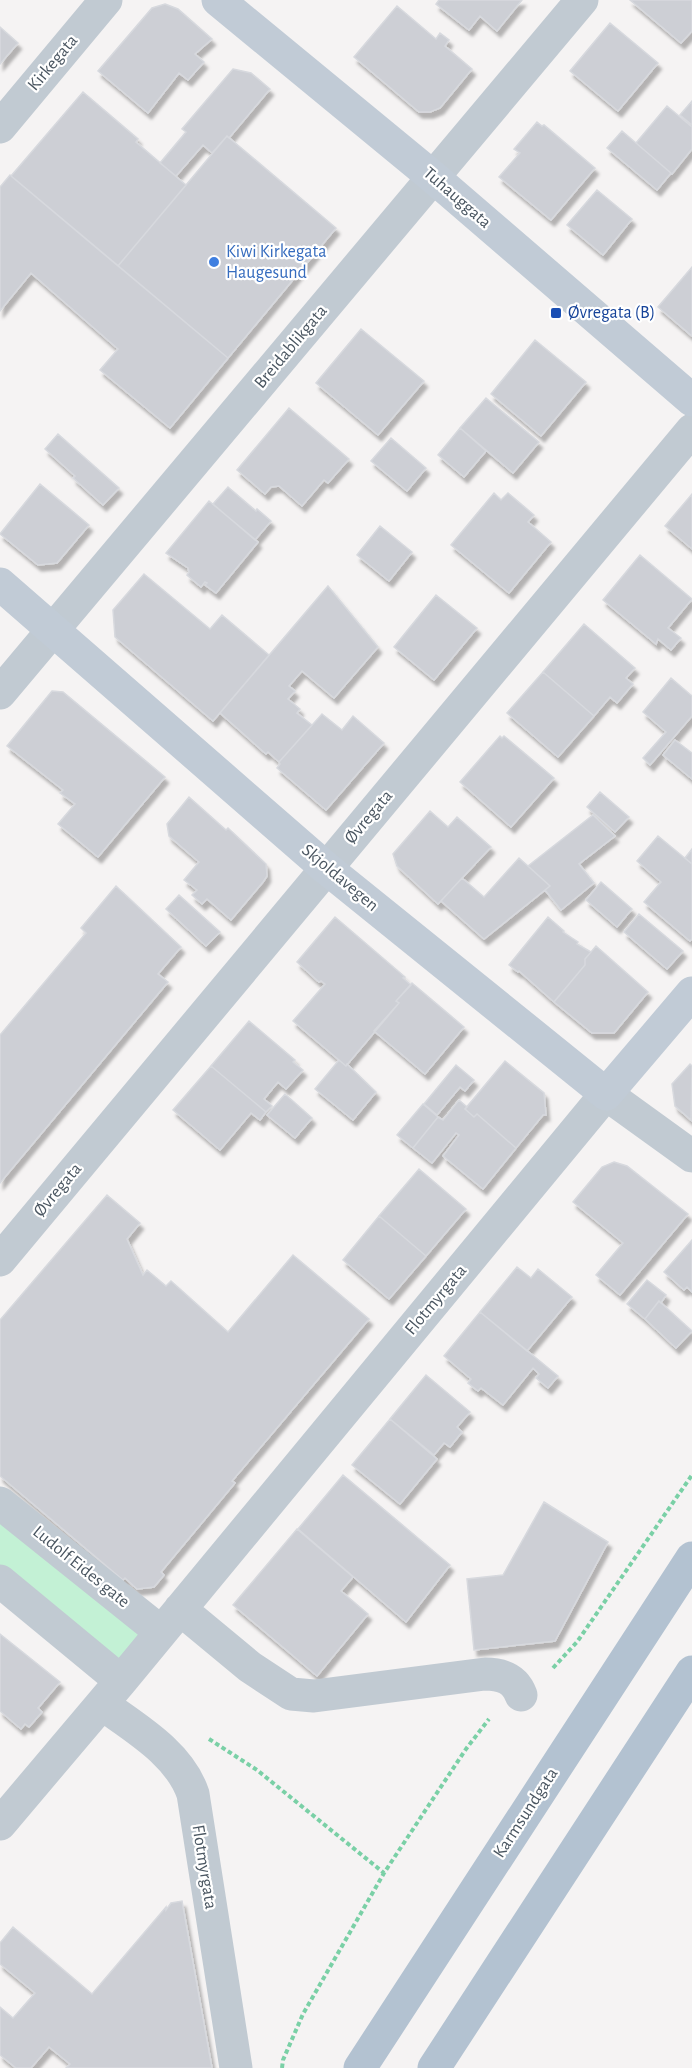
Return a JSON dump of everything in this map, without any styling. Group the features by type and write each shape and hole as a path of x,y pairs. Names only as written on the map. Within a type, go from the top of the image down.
{"main road":[{"name":"Karmsundgata","path":"360,2068 692,1558"},
{"path":"434,2068 692,1672"}],"street":[{"name":"Kirkegata","path":"0,127 106,0"},
{"name":"Tuhauggata","path":"218,0 433,177 692,400"},
{"name":"Breidablikgata","path":"0,693 582,0"},
{"name":"Øvregata","path":"0,1260 692,430"},
{"name":"Skjoldavegen","path":"0,584 326,868 606,1094 692,1156"},
{"name":"Flotmyrgata","path":"0,1824 692,993"},
{"name":"Ludolf Eides gate","path":"0,1503 171,1620"},
{"path":"0,1581 112,1692"},
{"path":"171,1620 291,1694 314,1696 495,1674 510,1679 519,1688 521,1695"},
{"name":"Flotmyrgata","path":"112,1692 141,1732 170,1757 189,1782 193,1794 236,2068"}],"path":[{"path":"282,2068 303,2014 384,1873 466,1749 494,1712 540,1683 577,1642 692,1475"},
{"path":"208,1738 257,1770 384,1873"}],"green space":[{"path":"0,1503 161,1632 121,1681 0,1581"}],"building":[{"path":"439,0 522,0 497,31 480,16 469,30 436,4"},
{"path":"630,0 692,0 692,31 681,43"},
{"path":"165,4 178,9 212,39 195,54 204,62 188,80 179,73 148,113 98,71 152,8"},
{"path":"397,6 436,39 440,33 449,40 445,46 472,69 440,108 430,112 419,112 354,57"},
{"path":"610,23 658,63 618,111 570,71"},
{"path":"0,27 18,43 0,64"},
{"path":"233,69 251,73 270,89 229,138 227,136 212,153 203,145 176,176 160,163 186,132 182,129"},
{"path":"83,92 138,139 136,142 186,185 118,266 11,176"},
{"path":"692,101 692,125 680,115"},
{"path":"667,106 692,127 692,149 672,174 636,143"},
{"path":"537,122 544,125 595,168 551,220 499,177 520,153 514,149"},
{"path":"622,131 671,173 657,190 607,148"},
{"path":"227,136 336,228 228,358 118,266"},
{"path":"10,175 228,358 170,428 100,370 118,349 31,273 0,311 0,187"},
{"path":"597,190 632,219 603,255 567,225"},
{"path":"692,267 692,336 658,307"},
{"path":"361,329 424,381 378,435 316,383"},
{"path":"535,340 586,382 541,436 491,394"},
{"path":"486,398 539,442 513,473 460,428"},
{"path":"289,408 349,459 328,483 324,480 302,506 279,486 271,487 265,494 237,470"},
{"path":"460,428 486,451 464,477 438,455"},
{"path":"58,434 119,488 103,505 45,449"},
{"path":"391,438 426,468 407,491 371,461"},
{"path":"40,484 89,525 57,563 38,565 0,534"},
{"path":"228,487 271,521 255,540 213,504"},
{"path":"494,493 501,500 508,493 534,515 528,522 551,542 509,593 451,545"},
{"path":"692,494 692,549 665,526"},
{"path":"209,501 258,542 216,593 205,585 207,583 205,582 201,587 187,575 188,568 166,553"},
{"path":"380,526 412,552 389,581 357,555"},
{"path":"640,555 692,599 668,628 681,638 671,650 658,639 656,644 603,600"},
{"path":"144,574 210,629 222,615 269,655 213,721 115,637 113,610"},
{"path":"328,586 378,647 334,698 302,671 289,686 295,691 288,699 300,709 297,713 312,725 279,762 268,752 266,754 220,713"},
{"path":"436,595 477,628 434,680 394,647"},
{"path":"584,624 635,668 626,678 633,684 617,703 610,697 594,716 543,672"},
{"path":"543,672 594,716 558,757 507,713"},
{"path":"671,678 692,696 692,716 650,765 643,758 666,732 643,712"},
{"path":"52,691 63,692 165,777 98,857 58,824 75,804 60,793 63,790 7,746"},
{"path":"322,714 342,730 353,716 384,743 326,810 277,768 279,762"},
{"path":"500,736 502,738 504,736 554,778 511,827 460,782"},
{"path":"675,740 692,753 692,779 663,755"},
{"path":"600,792 629,817 615,832 587,807"},
{"path":"189,797 226,830 228,828 266,864 267,876 231,920 207,899 202,904 192,895 197,890 184,880 199,862 169,836 167,824"},
{"path":"430,811 448,827 457,817 491,847 438,904 397,866 393,854"},
{"path":"593,815 615,836 579,864 594,883 561,910 545,890 550,886 528,866"},
{"path":"658,836 692,864 692,939 690,941 644,902 661,882 637,861"},
{"path":"692,849 692,864 685,858"},
{"path":"519,858 550,886 484,939 441,901 462,878 484,897"},
{"path":"601,882 632,909 617,927 586,900"},
{"path":"116,886 181,947 158,974 168,982 0,1183 0,1035 86,933 81,928"},
{"path":"179,895 220,932 206,946 166,909"},
{"path":"639,914 683,951 667,969 624,932"},
{"path":"335,917 405,977 403,978 411,985 396,1001 399,1003 346,1066 293,1021 325,984 319,982 297,962"},
{"path":"548,917 563,932 578,942 577,944 591,952 585,959 585,965 554,1002 509,965"},
{"path":"596,946 648,992 614,1033 592,1033 554,1002 585,965 585,959"},
{"path":"412,983 464,1027 425,1074 374,1031 399,1003 396,1001"},
{"path":"249,1021 295,1060 293,1062 303,1070 286,1089 278,1082 264,1099 272,1106 266,1112 211,1066"},
{"path":"339,1060 346,1066 347,1064 376,1092 353,1120 315,1089"},
{"path":"505,1061 544,1093 546,1115 543,1115 516,1148 477,1114 474,1117 465,1109"},
{"path":"690,1064 692,1066 691,1120 675,1106 672,1084"},
{"path":"456,1065 474,1080 465,1091 460,1087 437,1115 424,1104"},
{"path":"211,1066 266,1112 260,1120 251,1113 220,1150 173,1110"},
{"path":"285,1094 312,1118 295,1138 267,1115"},
{"path":"459,1100 474,1117 477,1114 516,1148 483,1189 443,1156 459,1135 456,1133 432,1163 413,1148 438,1117 443,1120"},
{"path":"423,1104 438,1117 413,1148 397,1135"},
{"path":"614,1162 627,1166 688,1214 620,1295 596,1275 623,1243 573,1202 602,1167"},
{"path":"419,1169 466,1209 426,1256 379,1216"},
{"path":"107,1195 140,1223 127,1239 143,1275 147,1270 166,1286 171,1281 228,1332 293,1255 369,1319 232,1481 235,1483 161,1572 164,1575 154,1587 137,1589 125,1578 123,1580 0,1476 0,1320"},
{"path":"379,1216 426,1256 389,1299 343,1260"},
{"path":"692,1240 692,1292 687,1287 684,1290 664,1272"},
{"path":"517,1267 531,1278 538,1269 572,1297 527,1351 480,1312"},
{"path":"647,1280 666,1295 645,1319 627,1304"},
{"path":"659,1301 692,1331 676,1348 645,1319"},
{"path":"480,1312 558,1376 548,1388 536,1378 539,1374 533,1368 503,1405 481,1388 478,1391 468,1383 471,1379 444,1356"},
{"path":"426,1375 470,1412 457,1427 462,1432 450,1447 444,1443 434,1455 390,1419"},
{"path":"390,1419 437,1459 400,1504 352,1465"},
{"path":"343,1475 450,1565 406,1622 298,1529"},
{"path":"544,1502 608,1542 555,1641 474,1650 467,1579 503,1575"},
{"path":"297,1529 353,1577 341,1591 368,1614 317,1676 233,1605"},
{"path":"0,1634 60,1682 38,1708 42,1712 29,1727 25,1724 21,1729 0,1711"},
{"path":"182,1901 212,2068 66,2068 70,2064 49,2047 31,2068 16,2068 0,2055 0,2007 13,2018 35,1993 0,1964 0,1943 13,1927 92,1994 166,1907 166,1910 171,1903"}],"place":[{"name":"Kiwi Kirkegata Haugesund","path":"214,262"},
{"name":"Øvregata (B)","path":"556,313"}]}
